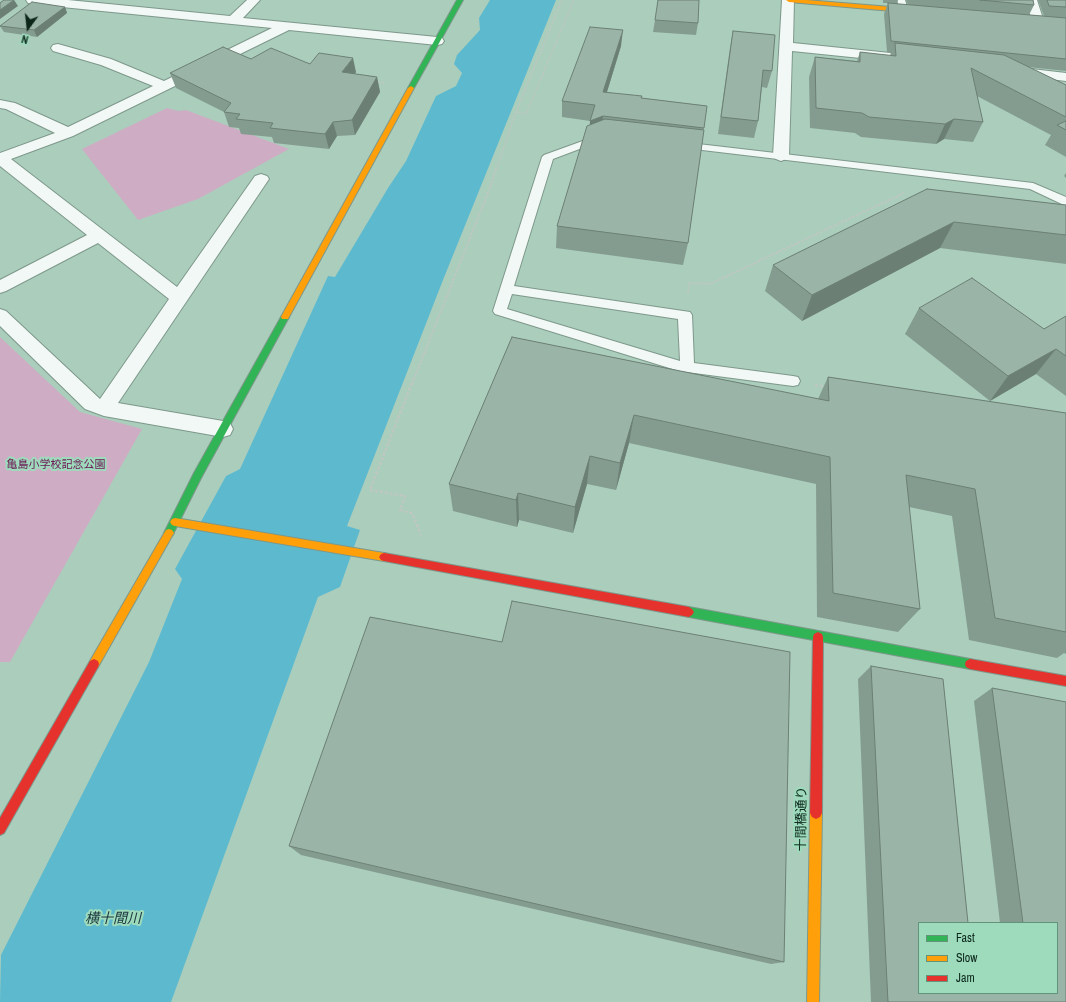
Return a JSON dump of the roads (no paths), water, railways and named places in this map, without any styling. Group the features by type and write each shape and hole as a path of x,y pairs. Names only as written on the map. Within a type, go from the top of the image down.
{"street":[{"path":"29,4 36,0 146,10 437,41"},
{"path":"146,10 158,0"},
{"path":"234,19 254,0"},
{"path":"0,829 176,522 197,476 460,0"},
{"path":"781,156 789,0 925,12"},
{"path":"1030,0 1038,22"},
{"path":"0,158 68,133 289,25"},
{"path":"787,46 901,59"},
{"path":"58,48 106,62 164,86"},
{"path":"1003,70 1066,77"},
{"path":"0,104 10,106 68,133"},
{"path":"0,158 179,298"},
{"path":"104,408 261,179"},
{"path":"0,287 100,235"},
{"path":"0,315 92,404 104,408 223,429"},
{"path":"176,522 1066,681"},
{"name":"十間橋通り","path":"813,1002 818,637"}],"lane":[{"path":"901,0 902,10"},
{"path":"610,137 602,137 548,158 500,311 678,366 793,381"},
{"path":"666,143 1033,186 1066,202"},
{"path":"507,290 684,315 687,367"}],"water":[{"name":"横十間川","path":"490,0 556,0 443,280 347,526 360,530 340,587 318,597 171,1002 0,1002 1,955 149,662 182,579 175,569 226,476 240,469 328,276 335,277 388,188 406,161 436,96 456,86 462,73 454,64 457,55 480,30 479,18"}],"park label":[{"name":"亀島小学校記念公園","path":"56,465"}]}
